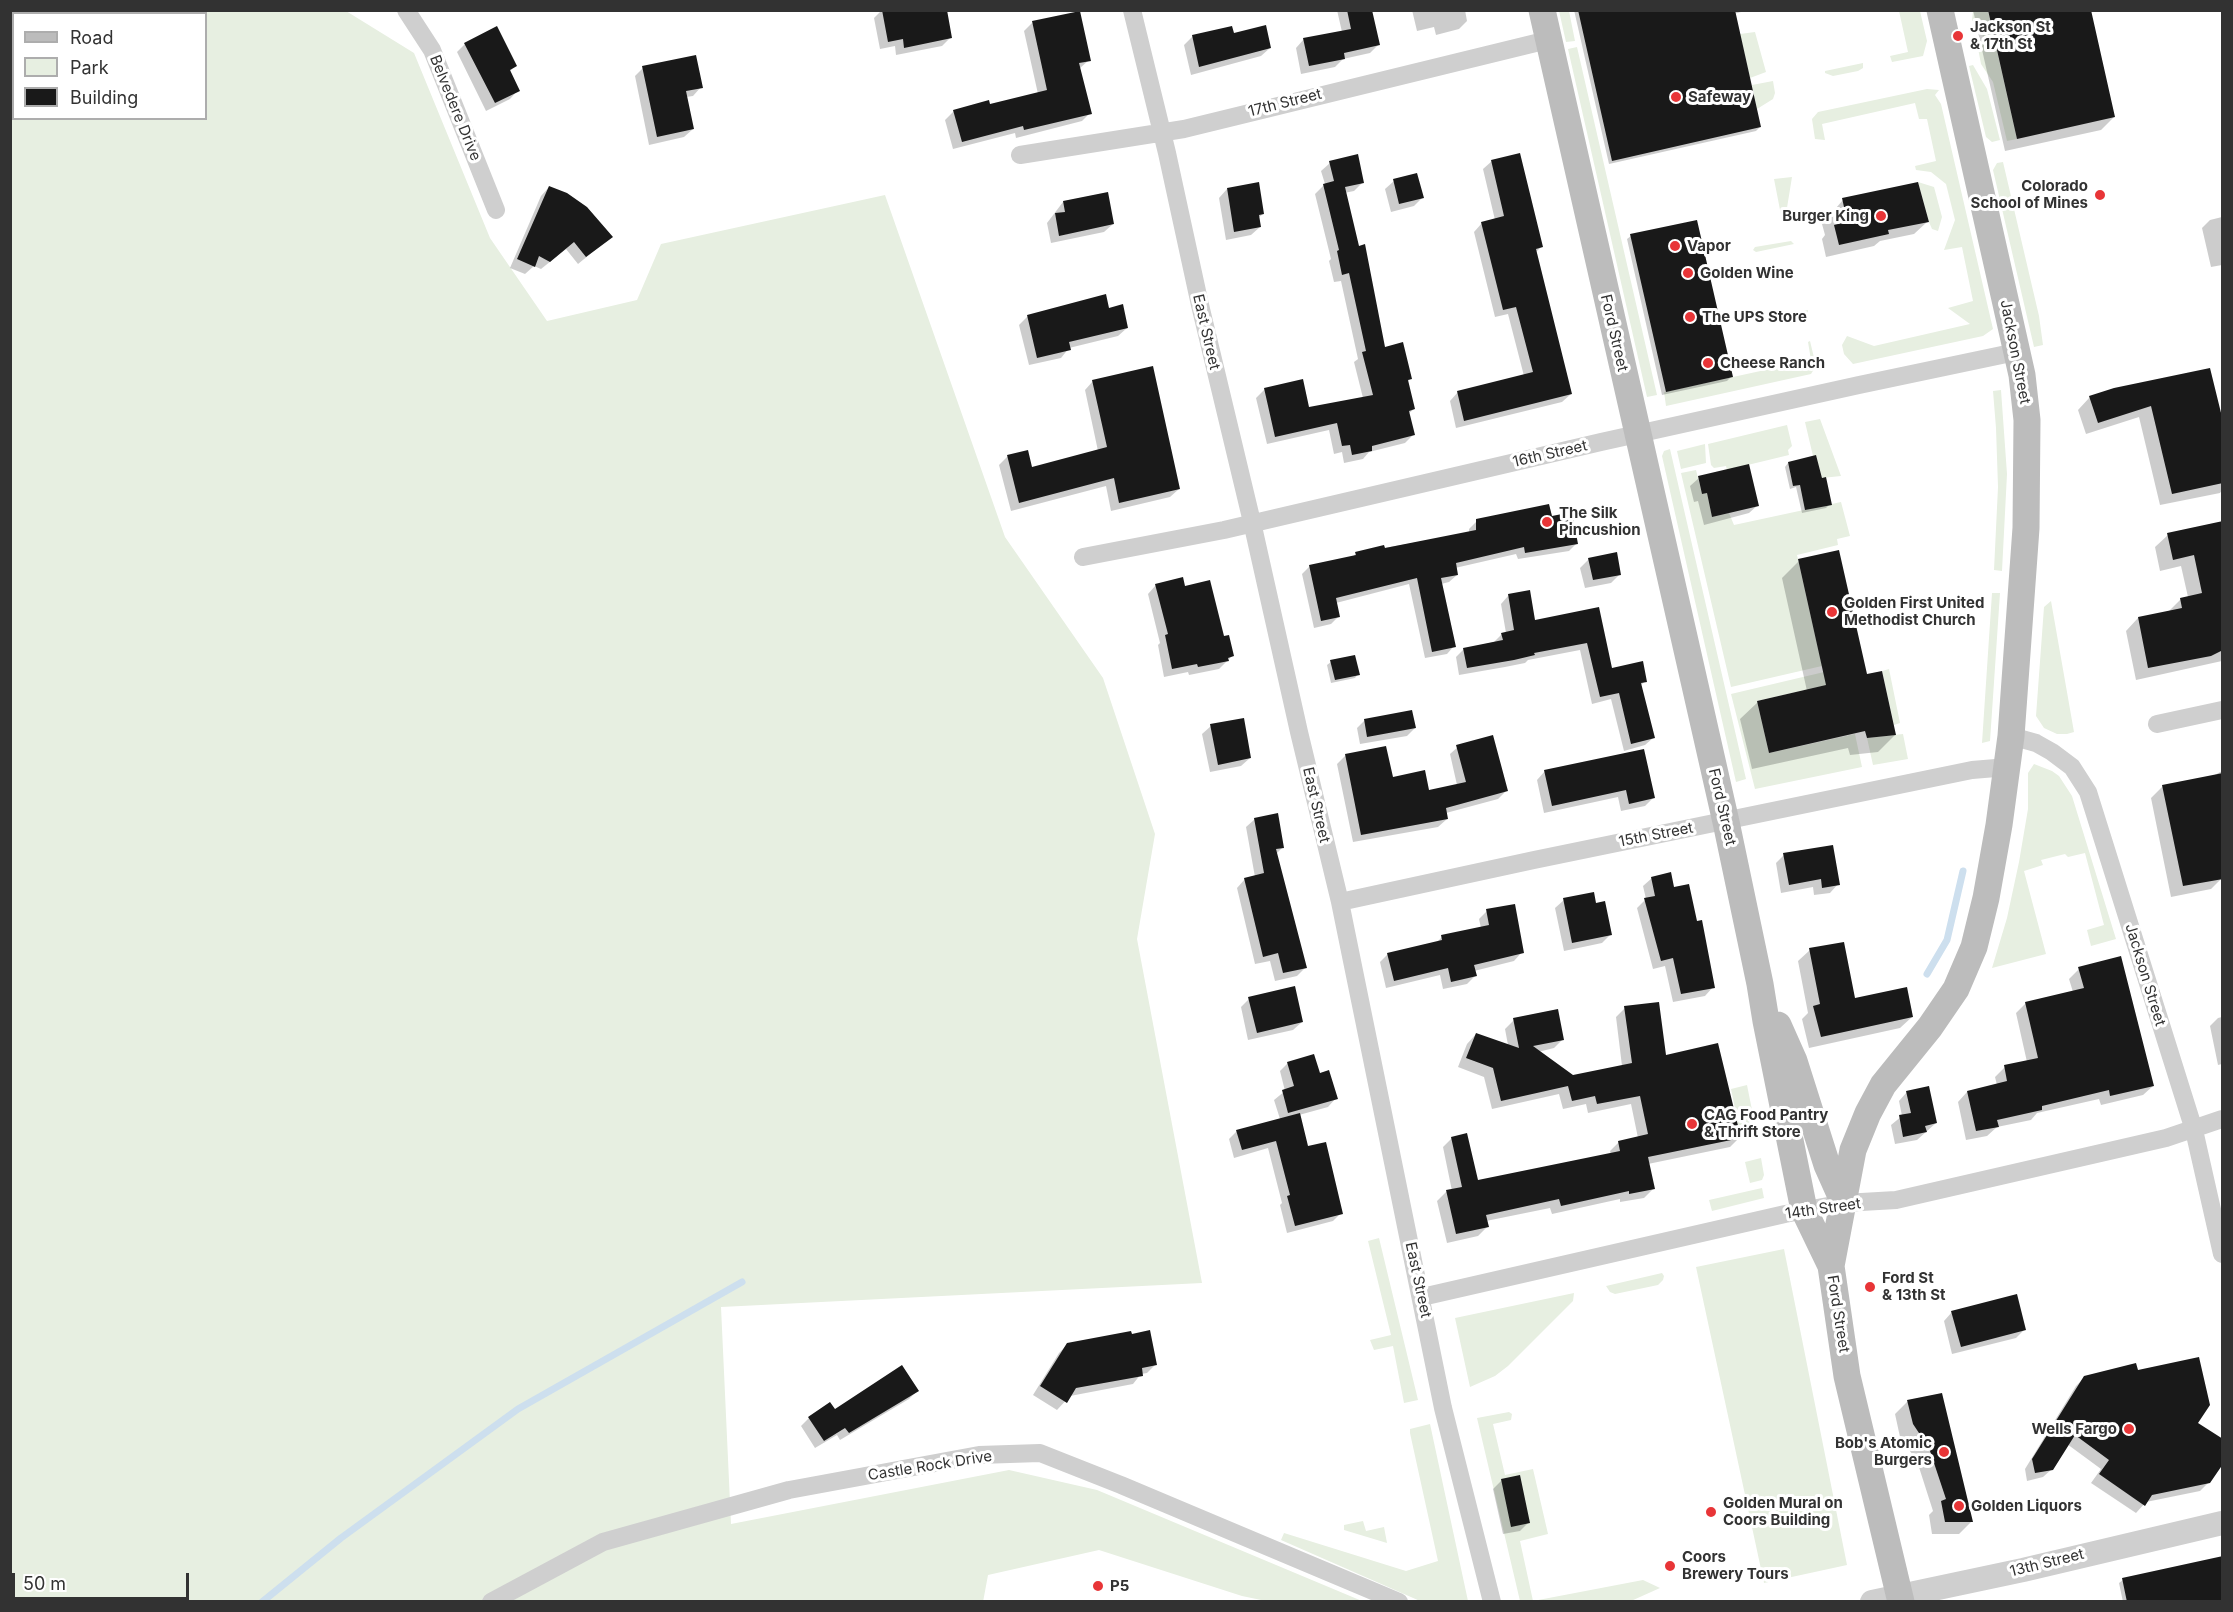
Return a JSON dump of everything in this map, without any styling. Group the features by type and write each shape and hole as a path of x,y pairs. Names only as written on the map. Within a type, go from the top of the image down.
{"main road":[{"name":"Ford Street","path":"1542,10 1726,822 1804,1210 1831,1266 1847,1376 1900,1599"},
{"name":"Jackson Street","path":"1831,1266 1853,1150 1868,1113 1883,1085 1930,1027 1956,989 1974,947 1986,898 2012,736 2024,582 2027,420 2022,375 1940,10"},
{"path":"1760,984 1794,1061 1827,1165 1844,1203"}],"street":[{"name":"Belvedere Drive","path":"406,10 432,50 496,210"},
{"name":"East Street","path":"1132,10 1340,902 1443,1408 1492,1602"},
{"name":"17th Street","path":"1020,155 1184,129 1548,40"},
{"name":"16th Street","path":"1083,557 1252,522 1859,384 2016,352"},
{"path":"2157,723 2223,710"},
{"name":"Jackson Street","path":"2012,736 2036,743 2052,752 2072,767 2088,792 2194,1130 2223,1254"},
{"name":"15th Street","path":"1340,902 1963,772 2007,767"},
{"name":"14th Street","path":"1422,1297 1804,1210 1844,1203 1896,1200 2166,1138 2223,1119"},
{"name":"Castle Rock Drive","path":"491,1602 603,1542 789,1490 979,1455 1040,1453 1132,1489 1399,1602"},
{"name":"13th Street","path":"1872,1602 1900,1599 2223,1523"}],"green space":[{"path":"11,11 346,11 414,53 490,238 547,321 637,300 661,244 885,195 1005,537 1103,678 1155,834 1137,939 1202,1283 721,1307 731,1524 1009,1470 1097,1490 1362,1601 1266,1601 1242,1596 1099,1550 988,1575 983,1602 11,1602"},
{"path":"1559,11 1569,11 1575,41 1566,42"},
{"path":"1899,11 1920,11 1927,41 1923,56 1892,62 1890,56 1908,52"},
{"path":"1973,11 1988,11 2017,139 2007,141 1993,82 1981,64 1977,43 1984,41 1979,20 1972,21"},
{"path":"1755,32 1766,72 1750,78 1740,34"},
{"path":"1577,47 1657,395 1647,397 1568,49"},
{"path":"1863,63 1863,68 1858,71 1833,76 1825,73 1825,71"},
{"path":"1973,65 1987,89 2000,140 1992,142 1986,137 1969,66"},
{"path":"1773,81 1775,93 1773,99 1757,109 1752,85"},
{"path":"1927,89 1939,90 1935,95 1941,104 1993,329 1983,336 1853,364 1844,354 1842,345 1847,336 1874,346 1970,324 1948,308 1973,301 1962,247 1944,250 1955,220 1946,184 1931,172 1916,170 1915,166 1936,161 1927,119 1919,119 1915,103 1822,124 1825,140 1815,139 1812,119 1818,112"},
{"path":"2003,162 2039,316 2043,345 2034,347 1993,170 1997,163"},
{"path":"1792,177 1786,214 1781,215 1774,179"},
{"path":"1918,182 1934,187 1942,217 1938,231 1932,229 1929,222"},
{"path":"1791,241 1794,244 1756,252 1753,250 1755,247"},
{"path":"1808,310 1808,314 1771,320 1770,318"},
{"path":"1810,341 1816,366 1811,374 1666,406 1664,392 1811,360 1808,342"},
{"path":"2001,390 2007,474 2002,571 1994,570 1998,487 1993,391"},
{"path":"1820,419 1841,476 1822,478 1816,456 1813,456 1805,422"},
{"path":"1787,425 1792,446 1788,450 1789,455 1727,470 1726,466 1714,468 1711,465 1708,444"},
{"path":"1705,444 1706,463 1681,469 1677,451"},
{"path":"1670,449 1746,779 1736,782 1662,456 1664,451"},
{"path":"1696,470 1702,494 1707,493 1712,517 1729,513 1734,525 1841,502 1850,536 1837,539 1838,545 1797,555 1822,666 1731,687 1681,473"},
{"path":"1992,593 2000,593 1990,741 1982,743"},
{"path":"2051,601 2074,732 2067,734 2057,734 2044,728 2036,716 2044,607"},
{"path":"1889,669 1900,723 1894,725 1882,671"},
{"path":"1824,672 1827,685 1757,701 1769,753 1855,734 1862,767 1755,789 1731,694"},
{"path":"1903,734 1908,759 1873,765 1867,738"},
{"path":"2034,764 2059,776 2072,796 2116,939 2091,946 2087,930 2104,925 2085,853 2068,857 2065,854 2041,860 2043,865 2024,871 2046,954 1992,968 2007,918 2019,862 2028,809 2028,773"},
{"path":"1747,1085 1757,1135 1741,1138 1731,1089"},
{"path":"1761,1158 1764,1175 1762,1180 1750,1183 1745,1162"},
{"path":"1762,1188 1764,1198 1712,1211 1709,1200"},
{"path":"1379,1238 1418,1400 1404,1403 1393,1346 1374,1350 1370,1340 1391,1335 1368,1241"},
{"path":"1784,1249 1847,1565 1764,1583 1696,1267"},
{"path":"1662,1273 1663,1280 1658,1285 1615,1294 1610,1292 1606,1286"},
{"path":"1574,1293 1573,1301 1508,1366 1495,1376 1470,1387 1455,1318"},
{"path":"1509,1412 1512,1414 1511,1420 1493,1424 1505,1475 1533,1469 1548,1534 1520,1541 1533,1601 1520,1601 1477,1418"},
{"path":"1430,1424 1468,1601 1420,1601 1281,1540 1284,1533 1406,1571 1438,1561 1410,1433 1410,1429"},
{"path":"1363,1521 1366,1531 1384,1527 1387,1543 1344,1530 1344,1525"},
{"path":"1643,1580 1660,1588 1631,1601 1533,1601"}],"building":[{"path":"882,10 947,10 952,38 904,48 903,39 888,42"},
{"path":"1347,10 1372,10 1380,45 1344,53 1345,59 1309,66 1303,38 1351,29"},
{"name":"Safeway","path":"1578,10 1735,10 1761,127 1612,161"},
{"path":"1988,10 2091,10 2115,117 2017,139"},
{"path":"1080,11 1091,61 1079,63 1092,114 1024,130 1023,126 962,142 953,110 989,100 990,104 1047,90 1032,21"},
{"path":"1266,25 1271,48 1199,67 1192,35 1232,26 1234,33"},
{"path":"497,26 517,66 510,70 520,91 495,103 464,43"},
{"path":"696,55 703,88 686,91 694,129 657,137 642,66"},
{"path":"1520,153 1543,247 1536,249 1572,394 1464,421 1457,391 1533,372 1516,307 1503,310 1481,222 1504,216 1491,160"},
{"path":"1358,154 1364,183 1345,187 1359,246 1365,244 1385,347 1403,342 1412,379 1408,380 1415,409 1409,411 1415,435 1372,446 1372,451 1352,455 1350,445 1342,446 1337,423 1275,437 1264,388 1303,379 1309,407 1373,395 1362,352 1366,351 1349,273 1342,275 1337,251 1339,250 1323,184 1334,181 1329,161"},
{"path":"1417,173 1424,198 1399,204 1393,179"},
{"path":"1259,182 1264,214 1259,215 1261,227 1234,232 1227,188"},
{"name":"Burger King","path":"1918,182 1929,222 1888,230 1889,234 1839,245 1834,225 1838,224 1834,209 1844,207 1842,198"},
{"path":"549,186 567,193 587,207 613,237 586,257 574,242 550,262 539,256 535,267 517,259"},
{"path":"1108,192 1114,224 1059,236 1055,213 1065,212 1063,201"},
{"path":"1697,220 1733,377 1666,392 1630,234"},
{"path":"1106,294 1109,308 1123,304 1128,328 1069,342 1071,350 1037,358 1027,315"},
{"path":"1153,366 1180,489 1119,503 1114,478 1019,503 1007,455 1028,450 1032,467 1107,447 1092,380"},
{"path":"2210,368 2223,421 2223,483 2172,494 2151,406 2098,423 2089,396 2114,388"},
{"path":"1816,455 1822,478 1826,477 1832,505 1805,510 1800,485 1793,486 1788,462"},
{"path":"1749,464 1759,506 1712,517 1707,493 1702,494 1698,476"},
{"path":"1549,504 1552,516 1572,512 1578,544 1525,553 1524,547 1456,563 1458,575 1441,578 1456,647 1432,652 1417,578 1336,598 1340,617 1321,621 1309,565 1356,555 1355,552 1384,545 1385,548 1476,530 1476,519"},
{"path":"2223,521 2223,650 2211,656 2148,668 2138,617 2182,608 2180,598 2202,593 2194,555 2173,560 2167,533"},
{"name":"Golden First United Methodist Church","path":"1839,550 1867,674 1882,671 1896,735 1867,738 1865,731 1769,753 1757,701 1826,685 1798,559"},
{"path":"1617,552 1621,575 1593,580 1588,558"},
{"path":"1183,577 1185,586 1210,580 1224,636 1229,635 1234,656 1228,658 1229,661 1172,669 1165,635 1168,634 1155,584"},
{"path":"1530,590 1535,620 1599,607 1612,668 1643,661 1647,682 1641,683 1655,738 1631,744 1619,693 1600,697 1587,643 1467,668 1463,648 1503,640 1501,633 1514,630 1508,594"},
{"path":"1355,655 1360,675 1335,680 1330,660"},
{"path":"1412,710 1416,728 1367,737 1364,719"},
{"path":"1244,718 1251,758 1218,765 1210,724"},
{"path":"1493,735 1508,791 1446,808 1448,819 1361,835 1345,754 1386,746 1393,777 1425,770 1429,790 1466,782 1456,745"},
{"path":"1644,749 1655,798 1629,804 1626,790 1552,806 1544,770"},
{"path":"2223,773 2223,879 2183,886 2162,785"},
{"path":"1278,813 1284,848 1276,849 1307,968 1283,973 1278,953 1263,957 1244,878 1264,873 1254,818"},
{"path":"1833,845 1840,885 1822,888 1821,879 1789,885 1783,853"},
{"path":"1671,872 1674,887 1689,884 1697,921 1702,920 1715,988 1681,994 1673,958 1661,961 1644,898 1655,896 1651,877"},
{"path":"1594,892 1596,903 1605,901 1612,935 1572,943 1563,898"},
{"path":"1515,904 1524,953 1474,965 1477,976 1451,982 1448,968 1394,981 1387,953 1442,940 1441,935 1489,925 1486,909"},
{"path":"1844,942 1855,998 1907,987 1913,1017 1821,1037 1813,1006 1820,1004 1809,948"},
{"path":"2121,956 2154,1086 2110,1096 2109,1090 2042,1106 2042,1110 1997,1120 1999,1127 1976,1131 1967,1091 2007,1081 2004,1065 2038,1058 2025,1002 2084,988 2078,967"},
{"path":"1295,986 1303,1022 1257,1033 1248,997"},
{"path":"1659,1002 1666,1055 1718,1043 1741,1138 1648,1157 1655,1189 1629,1194 1629,1191 1561,1206 1559,1199 1486,1215 1489,1227 1456,1234 1446,1190 1462,1187 1451,1137 1467,1133 1478,1180 1620,1151 1618,1141 1648,1134 1640,1096 1597,1104 1595,1096 1572,1101 1568,1086 1501,1101 1493,1068 1466,1058 1476,1033 1519,1048 1513,1018 1558,1009 1564,1040 1533,1046 1573,1075 1632,1063 1624,1006"},
{"path":"1314,1054 1320,1073 1329,1070 1338,1099 1288,1113 1282,1090 1294,1086 1287,1062"},
{"path":"1929,1086 1937,1123 1925,1126 1927,1132 1903,1137 1899,1115 1911,1113 1906,1091"},
{"path":"1300,1113 1308,1146 1326,1142 1343,1214 1295,1226 1287,1196 1290,1195 1276,1141 1242,1150 1236,1130"},
{"path":"2017,1294 2026,1330 1961,1347 1951,1311"},
{"path":"1150,1330 1157,1365 1142,1368 1143,1376 1076,1388 1067,1403 1040,1386 1067,1343 1131,1331 1132,1334"},
{"name":"Wells Fargo","path":"2199,1357 2210,1405 2198,1423 2223,1439 2223,1464 2210,1483 2152,1495 2145,1506 2099,1474 2109,1460 2075,1435 2053,1470 2035,1473 2032,1459 2084,1376 2136,1363 2138,1370"},
{"path":"902,1365 919,1391 849,1433 845,1428 824,1441 808,1417 830,1402 835,1409"},
{"path":"1942,1393 1973,1522 1945,1522 1941,1501 1946,1499 1929,1448 1913,1424 1907,1400"},
{"path":"1520,1475 1530,1523 1511,1527 1501,1479"},
{"path":"2223,1556 2223,1602 2127,1602 2122,1578"}],"waterway":[{"path":"1927,974 1947,940 1963,871"},
{"path":"262,1602 341,1538 518,1409 742,1282"}],"place":[{"name":"Jackson St & 17th St","path":"1958,36"},
{"name":"Safeway","path":"1676,97"},
{"name":"Colorado School of Mines","path":"2100,195"},
{"name":"Burger King","path":"1881,216"},
{"name":"Vapor","path":"1675,246"},
{"name":"Golden Wine","path":"1688,273"},
{"name":"The UPS Store","path":"1690,317"},
{"name":"Cheese Ranch","path":"1708,363"},
{"name":"The Silk Pincushion","path":"1547,522"},
{"name":"Golden First United Methodist Church","path":"1832,612"},
{"name":"CAG Food Pantry & Thrift Store","path":"1692,1124"},
{"name":"Ford St & 13th St","path":"1870,1287"},
{"name":"Wells Fargo","path":"2129,1429"},
{"name":"Bob's Atomic Burgers","path":"1944,1452"},
{"name":"Golden Liquors","path":"1959,1506"},
{"name":"Golden Mural on Coors Building","path":"1711,1512"},
{"name":"Coors Brewery Tours","path":"1670,1566"},
{"name":"P5","path":"1098,1586"}]}
